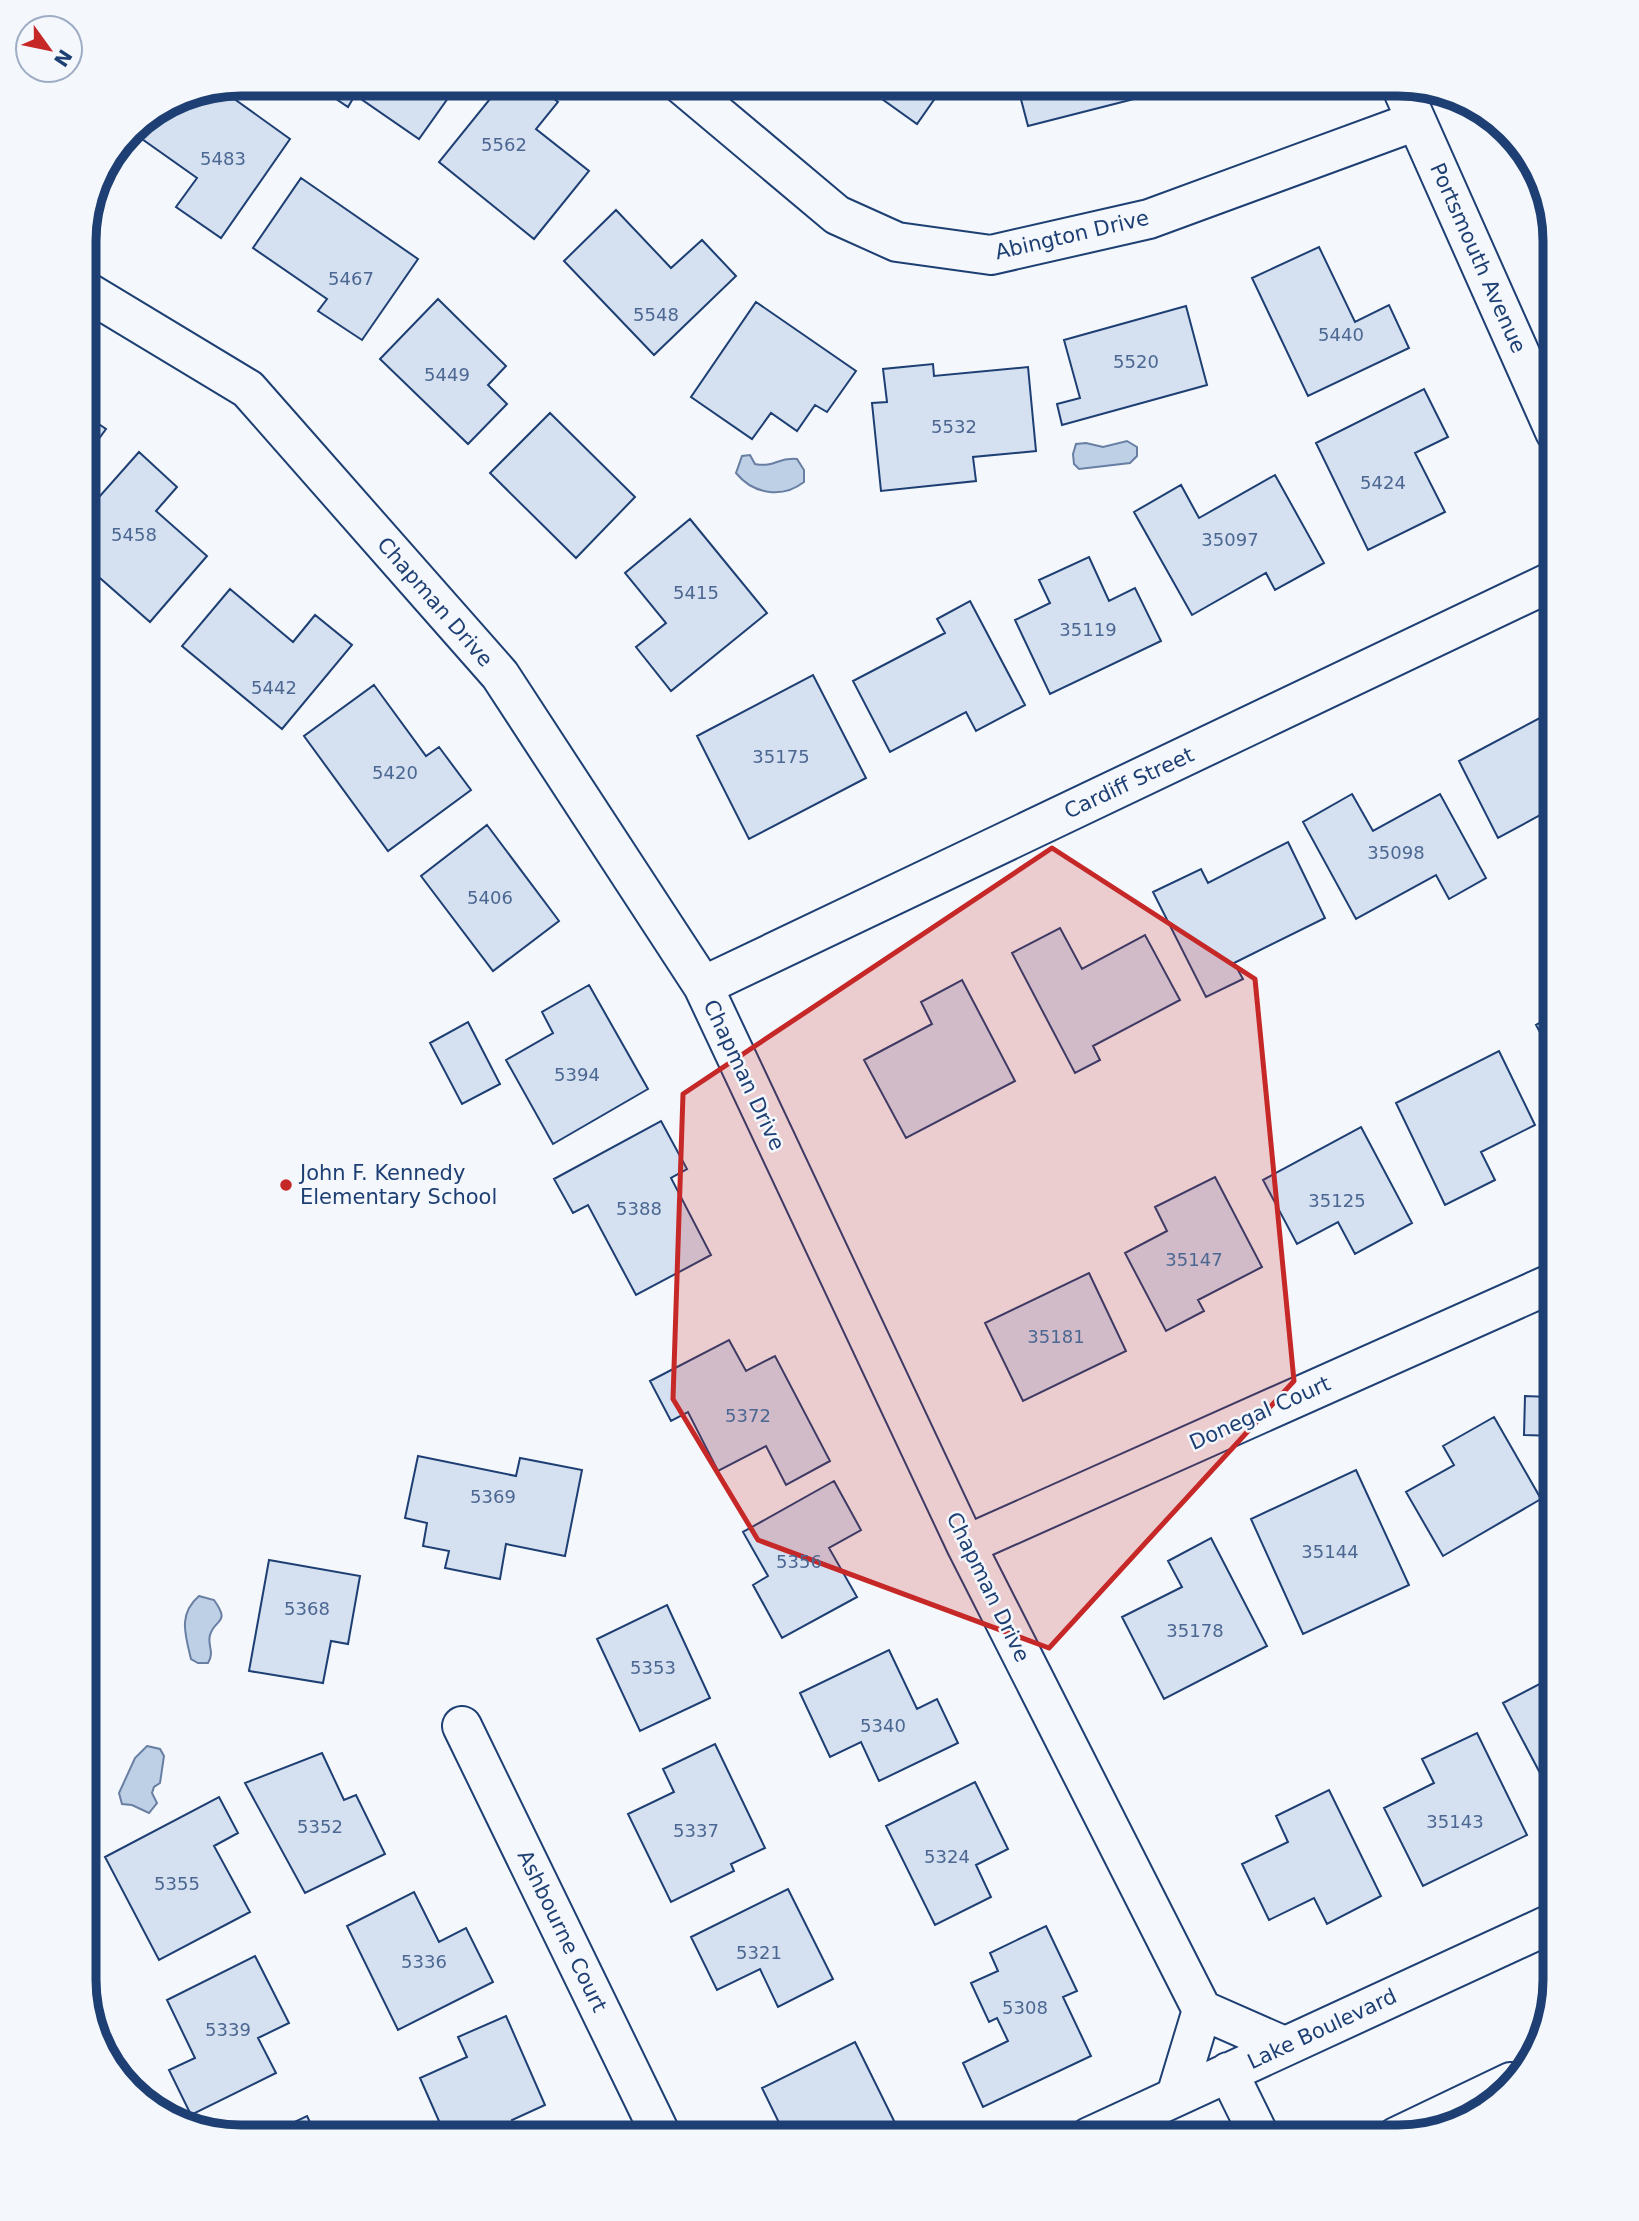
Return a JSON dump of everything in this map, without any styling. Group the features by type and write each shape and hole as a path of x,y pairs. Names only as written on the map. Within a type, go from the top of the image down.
{"street":[{"name":"Abington Drive","path":"696,96 836,215 897,242 991,255 1149,219 1416,121"},
{"name":"Portsmouth Avenue","path":"1406,97 1543,405"},
{"name":"Chapman Drive","path":"97,298 248,389 500,675 703,986 966,1545 1202,2010"},
{"name":"Cardiff Street","path":"703,986 1543,585"},
{"name":"Donegal Court","path":"966,1545 1543,1287"},
{"name":"Ashbourne Court","path":"462,1726 657,2124"},
{"name":"Lake Boulevard","path":"1115,2125 1543,1927"},
{"path":"1176,2096 1202,2010 1284,2046"},
{"path":"1228,2072 1254,2125"},
{"path":"1428,2122 1488,2093"}],"highlighted area":[{"path":"1052,848 1255,979 1294,1381 1049,1648 758,1540 673,1399 683,1094"}],"water":[{"path":"1127,441 1137,447 1137,456 1130,463 1079,469 1074,464 1076,444 1103,447"},
{"path":"750,455 755,464 762,465 797,459 804,470 804,482 786,491 777,492 751,486 736,473 742,456"},
{"path":"199,1596 214,1600 222,1617 210,1635 211,1655 208,1663 198,1663 191,1659 185,1633 188,1610"},
{"path":"147,1746 160,1749 164,1756 160,1783 154,1787 152,1793 157,1803 149,1813 132,1805 122,1804 119,1793 135,1758"}],"building":[{"path":"332,96 354,96 348,107"},
{"path":"357,96 449,96 419,139"},
{"path":"492,96 551,96 558,102 536,129 589,171 534,239 439,162"},
{"path":"231,97 290,139 221,238 176,207 197,178 142,139 153,126 186,107"},
{"path":"879,97 936,97 917,124"},
{"path":"1020,97 1133,97 1134,99 1028,126"},
{"path":"301,178 418,259 362,340 318,311 327,299 253,248"},
{"path":"616,210 671,268 702,240 736,276 654,355 564,261"},
{"path":"1319,247 1355,322 1389,305 1409,348 1308,396 1252,278"},
{"path":"438,299 506,366 488,385 507,404 468,444 380,359"},
{"path":"756,302 856,371 827,412 815,405 797,431 771,413 752,439 691,397"},
{"path":"1186,306 1207,385 1062,425 1057,404 1080,398 1064,340"},
{"path":"933,364 934,376 1028,367 1036,451 973,457 976,481 881,491 872,403 887,402 883,369"},
{"path":"1424,389 1448,437 1415,453 1445,512 1368,550 1316,443"},
{"path":"550,413 635,497 576,558 490,473"},
{"path":"97,423 106,429 97,441"},
{"path":"139,452 177,487 156,511 207,556 150,622 97,575 97,500"},
{"path":"1275,475 1324,563 1275,590 1266,573 1192,615 1134,512 1181,485 1199,518"},
{"path":"690,519 767,613 671,691 636,647 666,623 625,573"},
{"path":"1089,557 1109,601 1135,588 1161,641 1050,694 1015,620 1050,603 1039,580"},
{"path":"230,589 293,642 315,615 352,645 282,729 182,646"},
{"path":"970,601 1025,705 976,731 966,712 890,752 853,681 945,633 937,619"},
{"path":"813,675 866,778 749,839 697,736"},
{"path":"374,685 426,756 439,747 471,790 388,851 304,736"},
{"path":"1543,716 1543,814 1498,838 1459,761"},
{"path":"1352,794 1373,831 1440,794 1486,878 1449,899 1436,875 1356,919 1303,822"},
{"path":"487,825 559,921 493,971 421,876"},
{"path":"1288,842 1325,918 1234,963 1243,979 1206,997 1153,892 1201,869 1208,883"},
{"path":"1060,928 1082,969 1145,935 1180,1000 1093,1046 1100,1060 1075,1073 1012,953"},
{"path":"962,980 1015,1081 906,1138 864,1060 932,1024 921,1002"},
{"path":"589,985 648,1089 553,1144 506,1060 553,1033 542,1012"},
{"path":"1543,1021 1543,1038 1536,1025"},
{"path":"468,1022 500,1084 462,1104 430,1043"},
{"path":"1499,1051 1535,1125 1481,1152 1495,1180 1445,1205 1396,1103"},
{"path":"661,1121 687,1169 671,1178 711,1255 636,1295 588,1205 573,1213 554,1179"},
{"path":"1361,1127 1412,1223 1355,1254 1338,1222 1297,1244 1263,1180"},
{"path":"1215,1177 1262,1267 1198,1300 1204,1311 1166,1331 1125,1253 1167,1231 1155,1207"},
{"path":"1089,1273 1126,1351 1023,1401 985,1323"},
{"path":"729,1340 746,1371 775,1356 830,1461 786,1485 766,1446 718,1471 688,1412 671,1421 650,1381"},
{"path":"1525,1396 1543,1397 1543,1436 1524,1435"},
{"path":"1494,1417 1541,1499 1443,1556 1406,1492 1454,1465 1443,1446"},
{"path":"418,1456 516,1476 520,1458 582,1470 565,1556 506,1544 500,1579 445,1568 449,1551 423,1546 427,1523 405,1518"},
{"path":"1356,1470 1409,1585 1303,1634 1251,1519"},
{"path":"834,1481 861,1530 829,1548 857,1597 782,1638 753,1585 768,1576 743,1532"},
{"path":"1211,1538 1267,1646 1164,1699 1122,1617 1182,1587 1168,1561"},
{"path":"269,1560 360,1576 348,1644 331,1641 323,1683 249,1671"},
{"path":"667,1605 710,1698 640,1731 597,1639"},
{"path":"889,1650 917,1709 937,1699 958,1743 879,1781 861,1742 830,1757 800,1693"},
{"path":"1543,1682 1543,1779 1503,1703"},
{"path":"1477,1733 1527,1835 1423,1886 1384,1808 1434,1783 1422,1759"},
{"path":"715,1744 765,1848 731,1864 734,1871 671,1902 628,1814 674,1792 663,1769"},
{"path":"322,1753 344,1800 356,1795 385,1854 305,1893 245,1783"},
{"path":"975,1782 1008,1849 976,1865 991,1897 935,1925 886,1826"},
{"path":"1329,1790 1381,1896 1327,1924 1314,1898 1269,1920 1242,1864 1288,1842 1276,1816"},
{"path":"219,1797 238,1833 214,1846 250,1912 159,1960 105,1857"},
{"path":"788,1889 833,1979 778,2007 760,1969 717,1990 691,1937"},
{"path":"414,1892 439,1942 466,1928 493,1982 398,2030 347,1926"},
{"path":"1046,1926 1077,1991 1063,1997 1091,2056 983,2107 963,2063 1008,2041 997,2018 989,2022 971,1983 998,1971 990,1953"},
{"path":"255,1956 289,2023 258,2038 276,2073 191,2115 169,2070 195,2058 167,2000"},
{"path":"506,2016 545,2105 512,2120 514,2124 440,2124 420,2078 467,2057 458,2037"},
{"path":"855,2042 896,2125 780,2124 762,2088"},
{"path":"307,2116 311,2124 290,2124"}],"place":[{"name":"John F. Kennedy Elementary School","path":"286,1185"}]}
